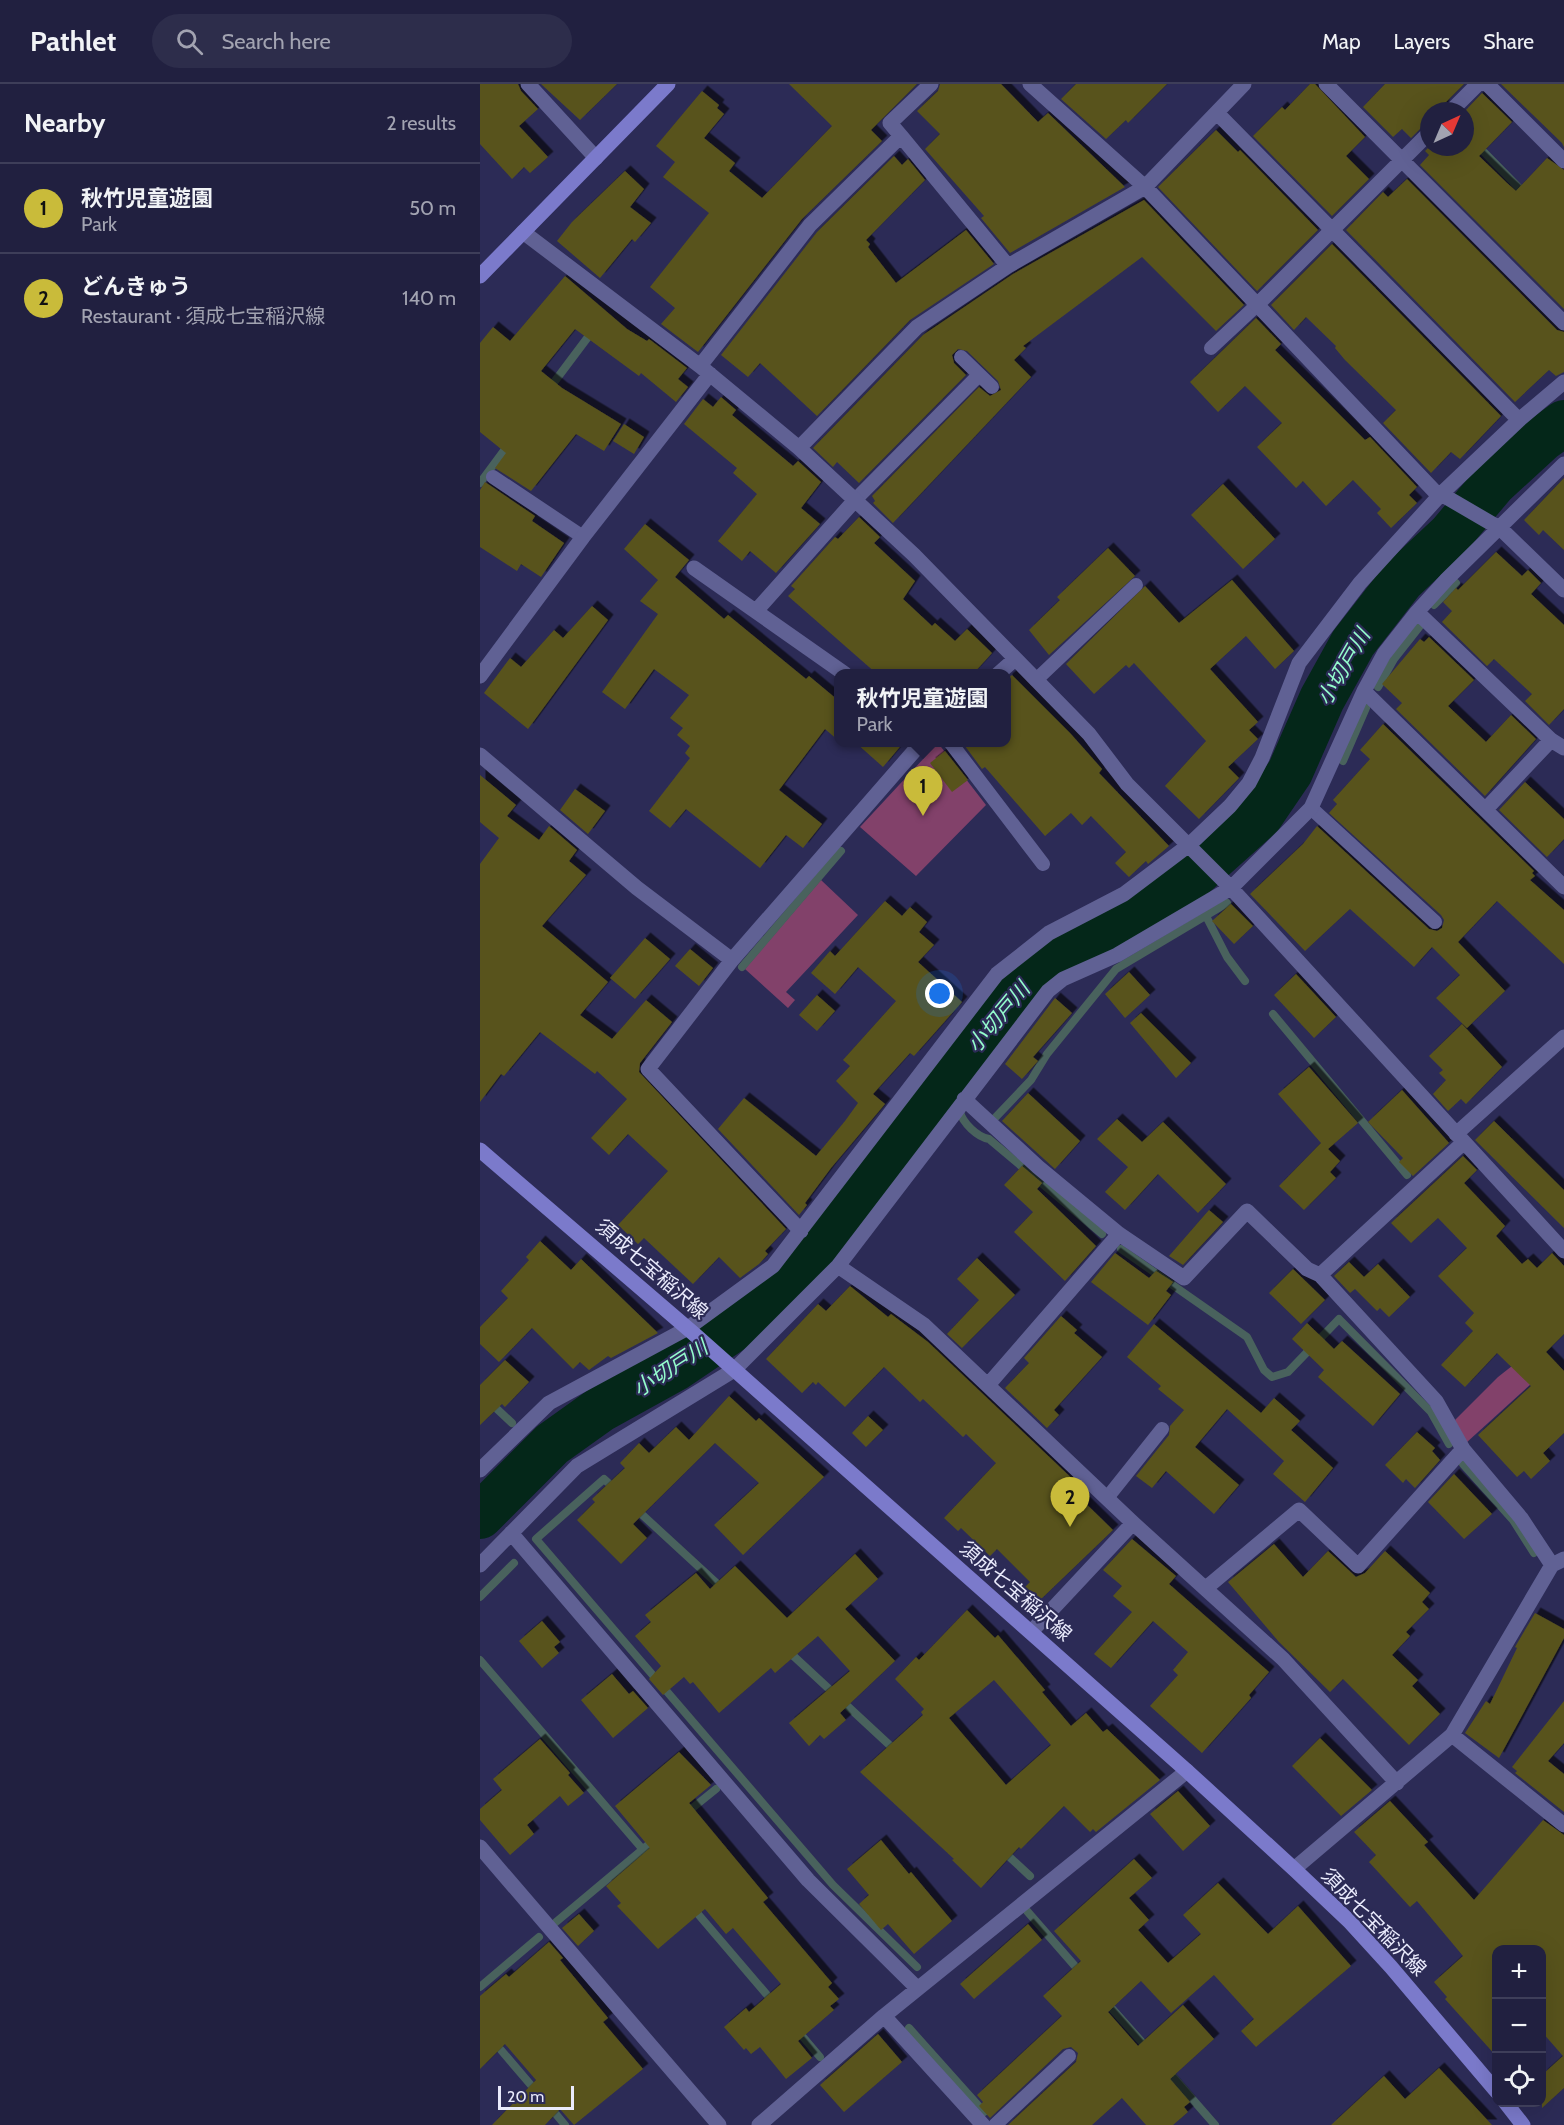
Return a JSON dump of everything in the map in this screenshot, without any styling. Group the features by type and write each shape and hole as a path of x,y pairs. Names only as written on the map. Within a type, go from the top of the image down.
{"main road":[{"path":"480,276 668,84"},
{"name":"須成七宝稲沢線","path":"480,1150 690,1330 1187,1771 1294,1869 1384,1959 1492,2086"},
{"path":"1508,2107 1523,2125"}],"street":[{"path":"528,84 596,158"},
{"path":"931,84 891,123 1008,266"},
{"path":"1030,84 1145,187 1442,496 1495,526 1564,590"},
{"path":"799,448 917,327 1008,266 1145,187 1244,84"},
{"path":"1326,84 1564,323"},
{"path":"1460,102 1478,84"},
{"path":"1487,84 1564,161"},
{"path":"1216,113 1518,420"},
{"path":"480,676 810,225 901,136"},
{"path":"1257,305 1420,142"},
{"path":"524,232 705,370 799,448 914,555 1089,734 1127,784 1228,884 1564,1251"},
{"path":"480,1470 549,1404 690,1330 773,1266 996,974 1017,955 1049,933 1124,894 1190,847 1230,806 1249,783 1262,759 1299,663 1366,575 1518,420 1564,382"},
{"path":"480,1564 577,1466 729,1365 838,1266 1048,991 1063,979 1117,955 1228,884 1311,808 1364,691 1384,654 1417,612 1495,526 1564,464"},
{"path":"756,611 855,500"},
{"path":"694,568 838,669"},
{"path":"1417,612 1558,744 1486,809"},
{"path":"1004,669 1015,659"},
{"path":"1364,691 1564,887"},
{"path":"801,1231 648,1069 732,960 918,747"},
{"path":"480,755 637,888 732,960"},
{"path":"1320,1275 1564,1037"},
{"path":"964,1100 1038,1167 1119,1234 1184,1278 1247,1211 1307,1269 1320,1275 1436,1401 1463,1449 1558,1562 1452,1735 1294,1869"},
{"path":"988,1385 1119,1234"},
{"path":"838,1266 924,1325 1107,1498 1283,1659 1397,1783"},
{"path":"1206,1588 1299,1510 1358,1566 1463,1449"},
{"path":"1031,1632 1133,1522"},
{"path":"511,1533 808,1880 917,1989"},
{"path":"1452,1735 1564,1825"},
{"path":"759,2125 884,2016 1187,1771"},
{"path":"480,1847 719,2125"},
{"path":"884,2016 983,2125"}],"lane":[{"path":"1211,348 1257,305"},
{"path":"961,357 992,387"},
{"path":"855,500 980,375"},
{"path":"493,477 582,537"},
{"path":"1036,680 1136,585"},
{"path":"954,747 1043,864"},
{"path":"1311,808 1435,922"},
{"path":"1107,1498 1162,1429"},
{"path":"995,2125 1069,2056"}],"shaded area":[{"path":"934,747 941,747 986,805 916,876 860,827"},
{"path":"821,880 858,915 786,992 795,1000 788,1008 745,969"},
{"path":"1535,1348 1553,1364 1466,1443 1455,1420 1498,1377"}],"building":[{"path":"480,84 518,84 521,91 538,109 519,126 548,157 530,173 524,167 512,179 480,144"},
{"path":"541,84 617,84 580,120"},
{"path":"789,84 917,84 871,130 882,141 802,219 698,352 661,324 675,308 650,287 709,213 663,177 675,162 656,146 702,91 719,105 717,108 724,114 704,138 735,163 729,171 762,198 832,126"},
{"path":"940,84 1001,84 1038,122 1048,113 1125,187 1010,253 981,218 984,216 925,149 940,134 917,111 938,91"},
{"path":"1076,84 1167,84 1128,123 1126,120 1106,139 1061,99"},
{"path":"1310,84 1315,84 1365,137 1346,156 1369,179 1332,216 1253,136 1282,107 1285,110"},
{"path":"1385,84 1464,84 1446,102 1420,102 1420,129 1411,138 1402,129 1393,137 1363,107"},
{"path":"1501,84 1564,84 1564,147 1562,143"},
{"path":"1482,93 1512,122 1479,156 1516,191 1547,158 1564,170 1564,309 1420,165 1428,156 1474,156 1474,102"},
{"path":"1216,130 1238,152 1240,150 1318,230 1257,291 1158,187"},
{"path":"894,156 902,165 908,159 925,180 866,240 870,244 868,247 896,283 966,230 994,264 910,320 817,416 760,363 748,377 721,355 817,232"},
{"path":"625,171 644,189 630,207 651,223 635,242 632,239 600,278 557,241 572,222"},
{"path":"1407,179 1557,330 1564,332 1564,372 1556,376 1549,370 1515,402 1346,230 1383,192 1388,197"},
{"path":"1144,200 1244,305 1216,331 1142,257 1023,346 1026,348 1014,360 1031,377 893,523 873,503 875,501 872,496 979,387 990,396 1001,390 998,381 967,351 958,349 952,355 954,363 966,375 859,483 837,462 833,467 813,448 923,335 1013,274"},
{"path":"1332,244 1501,416 1460,459 1451,452 1431,473 1383,423 1396,410 1345,360 1335,348 1336,346 1306,317 1294,330 1271,305"},
{"path":"565,276 627,329 647,341 649,339 687,368 678,379 688,387 676,402 641,373 639,376 575,329 541,371 562,388 621,424 604,451 576,434 531,491 495,468 506,453 480,432 480,343 493,327 510,341"},
{"path":"1256,318 1281,344 1275,350 1365,440 1370,437 1417,487 1409,495 1417,503 1391,528 1377,513 1381,509 1353,480 1326,506 1303,481 1296,488 1257,447 1282,423 1245,386 1218,412 1190,382"},
{"path":"721,397 736,410 732,415 793,466 798,461 821,482 801,508 820,524 776,573 750,551 742,561 718,541 757,494 733,473 737,468 684,424 703,399 713,407"},
{"path":"624,424 644,437 634,454 613,441"},
{"path":"1564,478 1564,550 1543,530 1539,535 1524,520"},
{"path":"485,482 535,516 532,521 564,543 541,577 521,564 517,571 480,547 480,490"},
{"path":"1223,484 1275,539 1243,569 1191,515"},
{"path":"859,517 880,537 874,543 915,581 903,599 932,626 935,623 955,641 967,629 992,653 978,669 871,669 788,596 795,589 791,586 835,537 838,539"},
{"path":"645,524 689,560 675,577 724,619 728,615 806,679 809,676 834,697 834,737 825,729 779,790 822,824 803,848 786,835 760,868 686,809 670,828 649,811 690,758 685,753 690,746 677,735 683,728 670,718 689,695 654,669 625,709 602,692 658,614 640,601 658,580 624,549"},
{"path":"1108,548 1135,576 1049,655 1029,630 1060,600 1057,597"},
{"path":"1496,552 1522,576 1528,570 1541,583 1531,594 1564,625 1564,709 1549,725 1525,701 1532,694 1494,659 1487,666 1442,622 1452,611 1443,602"},
{"path":"1232,580 1294,651 1275,669 1246,636 1210,669 1258,722 1249,730 1258,739 1228,767 1239,778 1199,819 1165,786 1206,741 1134,663 1129,668 1126,665 1094,694 1066,664 1145,586 1179,623"},
{"path":"592,606 608,620 528,729 484,693 510,658 521,667 554,630 563,638"},
{"path":"1429,637 1474,680 1448,706 1486,742 1511,715 1536,739 1485,796 1396,709 1402,703 1382,684 1420,639 1424,642"},
{"path":"1011,676 1070,733 1102,769 1099,773 1169,846 1148,864 1146,861 1129,877 1115,863 1126,852 1091,816 1082,825 1071,813 1045,836 985,767 982,769 966,747 1011,747"},
{"path":"1383,724 1534,871 1532,873 1535,876 1530,880 1564,910 1564,964 1497,901 1458,942 1505,991 1467,1028 1436,998 1460,975 1432,947 1414,967 1350,909 1305,951 1250,894 1303,844 1317,826 1429,929 1437,931 1442,928 1444,920 1441,915 1329,813 1337,804 1333,800 1370,759 1360,750"},
{"path":"861,747 900,747 883,767"},
{"path":"945,751 968,780 952,792 930,763"},
{"path":"480,775 516,805 507,816 539,840 549,826 577,850 569,861 586,875 542,926 608,982 580,1015 612,1039 646,1000 672,1022 640,1063 639,1072 786,1229 765,1251 768,1254 759,1264 740,1278 719,1257 693,1284 644,1238 638,1244 618,1225 668,1171 628,1134 609,1155 591,1138 627,1099 597,1071 595,1074 540,1032 504,1076 501,1074 480,1102 480,864 499,838 480,822"},
{"path":"1525,782 1564,819 1564,839 1547,857 1499,810"},
{"path":"575,789 605,811 588,834 560,810"},
{"path":"885,901 902,916 910,907 927,922 919,932 934,945 918,962 962,1002 914,1056 910,1053 873,1094 885,1104 831,1168 799,1215 718,1129 744,1098 816,1156 845,1121 858,1103 836,1081 850,1066 843,1060 896,1001 858,967 835,994 811,973 830,951 835,956"},
{"path":"1231,904 1253,926 1234,944 1212,921"},
{"path":"645,938 670,959 635,999 610,978"},
{"path":"690,949 713,968 699,986 675,966"},
{"path":"1129,972 1150,995 1125,1018 1105,994"},
{"path":"1296,974 1336,1017 1314,1038 1274,995"},
{"path":"817,995 835,1011 817,1031 799,1015"},
{"path":"1055,998 1072,1013 1033,1057 1038,1061 1022,1079 1005,1064"},
{"path":"1141,1013 1191,1063 1176,1078 1130,1023"},
{"path":"1462,1024 1502,1067 1466,1104 1461,1099 1448,1111 1433,1094 1446,1080 1439,1073 1443,1070 1429,1056"},
{"path":"1309,1067 1358,1123 1328,1149 1340,1161 1330,1172 1336,1178 1304,1210 1279,1186 1321,1143 1278,1094"},
{"path":"1402,1090 1449,1143 1413,1176 1399,1162 1403,1158 1368,1122"},
{"path":"1028,1093 1080,1141 1055,1169 1002,1121"},
{"path":"1117,1119 1142,1142 1163,1122 1226,1184 1198,1213 1158,1174 1125,1210 1105,1192 1128,1167 1097,1139"},
{"path":"1494,1121 1564,1190 1564,1228 1475,1140"},
{"path":"1463,1156 1477,1170 1464,1183 1505,1226 1496,1236 1522,1264 1528,1259 1537,1268 1552,1253 1564,1266 1564,1334 1546,1352 1564,1371 1564,1433 1543,1453 1550,1461 1531,1479 1524,1471 1517,1477 1478,1435 1531,1386 1497,1353 1465,1387 1441,1365 1473,1331 1465,1323 1474,1313 1438,1276 1467,1248 1438,1218 1411,1243 1391,1223"},
{"path":"1022,1166 1042,1183 1037,1189 1096,1246 1065,1281 1014,1232 1033,1212 1004,1185"},
{"path":"1209,1210 1223,1222 1183,1265 1169,1256"},
{"path":"540,1241 571,1270 581,1259 658,1333 611,1358 608,1356 589,1370 580,1362 573,1369 532,1328 499,1362 480,1344 480,1327 508,1298 501,1291 529,1260 526,1257"},
{"path":"1115,1253 1149,1278 1156,1271 1173,1282 1166,1291 1171,1295 1148,1325 1091,1282"},
{"path":"977,1258 1015,1295 962,1348 947,1334 979,1300 957,1279"},
{"path":"1349,1262 1364,1277 1378,1264 1410,1297 1389,1317 1380,1308 1377,1311 1355,1289 1350,1293 1334,1276"},
{"path":"1293,1269 1325,1300 1301,1324 1269,1293"},
{"path":"850,1286 888,1317 891,1314 928,1342 1082,1488 1076,1494 1113,1530 1038,1602 1024,1588 1030,1582 997,1549 990,1556 961,1528 958,1531 944,1518 996,1463 966,1434 963,1437 923,1399 920,1402 884,1367 845,1407 818,1382 816,1385 813,1382 802,1393 766,1359 818,1304 826,1311"},
{"path":"1061,1316 1077,1330 1074,1333 1102,1357 1054,1410 1059,1415 1047,1428 1005,1388 1029,1363 1024,1358"},
{"path":"1307,1323 1334,1349 1342,1341 1400,1394 1373,1426 1318,1377 1324,1370 1292,1339"},
{"path":"1154,1324 1261,1413 1274,1398 1300,1421 1291,1430 1333,1468 1305,1502 1273,1474 1284,1461 1227,1409 1195,1447 1239,1485 1214,1514 1166,1471 1152,1488 1136,1476 1169,1435 1170,1426 1184,1410 1158,1389 1161,1386 1127,1357"},
{"path":"505,1360 529,1382 505,1407 502,1404 480,1425 480,1385"},
{"path":"729,1396 756,1421 759,1418 824,1477 743,1555 714,1525 759,1483 715,1443 633,1524 647,1538 621,1564 577,1520 595,1502 592,1499 625,1468 620,1463 639,1443 649,1453 676,1427 689,1440"},
{"path":"868,1416 883,1430 866,1447 852,1433"},
{"path":"1417,1432 1435,1448 1432,1451 1440,1460 1415,1488 1406,1479 1403,1483 1385,1465"},
{"path":"1454,1474 1492,1514 1464,1539 1428,1502"},
{"path":"1132,1539 1176,1576 1169,1584 1269,1672 1249,1695 1251,1698 1202,1753 1150,1706 1178,1675 1173,1670 1188,1652 1153,1621 1111,1668 1094,1654 1132,1612 1113,1596 1122,1586 1103,1570"},
{"path":"1274,1544 1303,1577 1328,1551 1356,1577 1365,1573 1385,1551 1430,1593 1422,1602 1429,1609 1406,1632 1410,1636 1392,1655 1418,1680 1412,1686 1440,1714 1409,1745 1343,1679 1330,1692 1279,1642 1228,1582"},
{"path":"855,1554 878,1579 845,1609 895,1661 840,1713 846,1720 824,1739 820,1735 809,1746 789,1723 850,1671 818,1636 775,1673 771,1668 719,1713 693,1682 690,1684 684,1677 663,1695 649,1679 661,1666 635,1636 651,1622 645,1615 696,1573 710,1589 735,1566 787,1618"},
{"path":"967,1610 995,1638 998,1635 1045,1690 1042,1692 1071,1726 1086,1713 1103,1732 1107,1729 1160,1780 1096,1832 1093,1829 1090,1832 1064,1806 1021,1849 1019,1847 981,1888 952,1860 954,1859 860,1772 923,1715 921,1712 924,1709 895,1679 916,1657 919,1660","holes":["994,1680 1051,1745 1006,1785 949,1718"]},
{"path":"1535,1613 1564,1629 1564,1638 1499,1758 1465,1733 1486,1701 1490,1704 1517,1648 1515,1647"},
{"path":"542,1621 560,1642 554,1647 559,1653 542,1668 519,1641"},
{"path":"612,1674 629,1694 633,1691 648,1708 613,1738 581,1700"},
{"path":"1564,1701 1564,1743 1548,1761 1564,1774 1564,1812 1515,1773 1517,1771 1512,1767"},
{"path":"1320,1738 1372,1790 1341,1816 1292,1766"},
{"path":"540,1739 584,1793 568,1806 560,1796 527,1825 534,1834 510,1855 480,1820 480,1809 502,1790 493,1779"},
{"path":"679,1752 711,1785 689,1803 768,1898 763,1902 832,1983 828,1987 839,1999 830,2006 834,2010 798,2041 812,2058 786,2079 760,2047 751,2054 746,2048 744,2050 724,2027 746,2008 749,2012 781,1984 733,1928 726,1934 705,1909 658,1949 617,1906 621,1903 606,1886 650,1848 615,1806"},
{"path":"1178,1791 1210,1826 1183,1851 1150,1814"},
{"path":"1390,1801 1428,1842 1424,1845 1474,1900 1543,1820 1564,1835 1564,2088 1546,2104 1546,2071 1563,2056 1546,2037 1546,1945 1492,1945 1492,2051 1445,1999 1447,1997 1434,1982 1463,1956 1417,1901 1410,1907 1369,1862 1376,1855 1354,1832"},
{"path":"881,1840 952,1921 914,1954 888,1924 881,1930 859,1904 869,1895 847,1869"},
{"path":"1134,1859 1152,1878 1129,1898 1149,1920 1138,1930 1168,1963 1201,1934 1183,1915 1218,1883 1268,1934 1298,1906 1351,1966 1256,2047 1241,2031 1254,2019 1214,1975 1171,2013 1141,1981 1108,2012 1138,2046 1183,2005 1214,2039 1170,2079 1190,2102 1184,2107 1188,2112 1173,2125 1146,2125 1122,2098 1092,2125 1008,2125 1076,2062 1078,2053 1071,2047 1063,2049 990,2118 979,2106 983,2102 977,2095 1062,2016 1043,1996 1081,1961 1054,1931"},
{"path":"579,1914 594,1931 578,1946 562,1928"},
{"path":"1028,1924 1042,1940 974,1999 960,1984"},
{"path":"549,1942 563,1958 560,1960 608,2018 603,2022 643,2069 574,2125 560,2109 545,2125 492,2125 536,2080 505,2044 480,2069 480,1996 506,1974 509,1977"},
{"path":"878,2034 902,2062 844,2112 820,2085"},
{"path":"1439,2068 1492,2125 1331,2125 1384,2076 1405,2099"}],"waterway":[{"path":"1477,145 1525,194"},
{"path":"549,389 588,337"},
{"name":"小切戸川","path":"480,1516 552,1444 601,1409 677,1367 763,1309 819,1252 1014,992 1055,956 1191,878 1260,816 1290,772 1322,699 1353,643 1402,580 1450,535 1494,483 1542,439 1564,423"},
{"path":"480,483 508,445"},
{"path":"1434,605 1456,583"},
{"path":"1378,687 1394,659 1420,626"},
{"path":"1343,761 1366,708"},
{"path":"742,967 841,851"},
{"path":"993,1120 1031,1080 1047,1054 1116,969 1227,903"},
{"path":"1206,916 1227,957 1245,981"},
{"path":"1273,1014 1407,1175"},
{"path":"937,1093 951,1104"},
{"path":"960,1112 971,1129 989,1139 1102,1234"},
{"path":"1121,1249 1247,1337 1264,1370 1272,1377 1288,1372 1339,1319 1431,1412 1449,1444"},
{"path":"480,1393 512,1423"},
{"path":"1463,1464 1513,1520 1534,1553"},
{"path":"616,1490 604,1479 536,1539 833,1885 917,1967"},
{"path":"636,1509 724,1590"},
{"path":"480,1597 514,1563"},
{"path":"787,1650 897,1752"},
{"path":"480,1660 651,1859"},
{"path":"685,1814 716,1789"},
{"path":"556,1922 655,1839"},
{"path":"1002,1850 1030,1876"},
{"path":"692,1907 774,2003"},
{"path":"1027,1911 1081,1973"},
{"path":"480,1987 539,1937"},
{"path":"1107,2003 1149,2050"},
{"path":"909,2028 984,2112"},
{"path":"797,2030 820,2057"},
{"path":"495,2043 536,2091"},
{"path":"1167,2070 1215,2125"},
{"path":"550,2107 565,2125"}],"place":[{"name":"秋竹児童遊園","path":"923,816"},
{"name":"どんきゅう","path":"1070,1527"}]}
